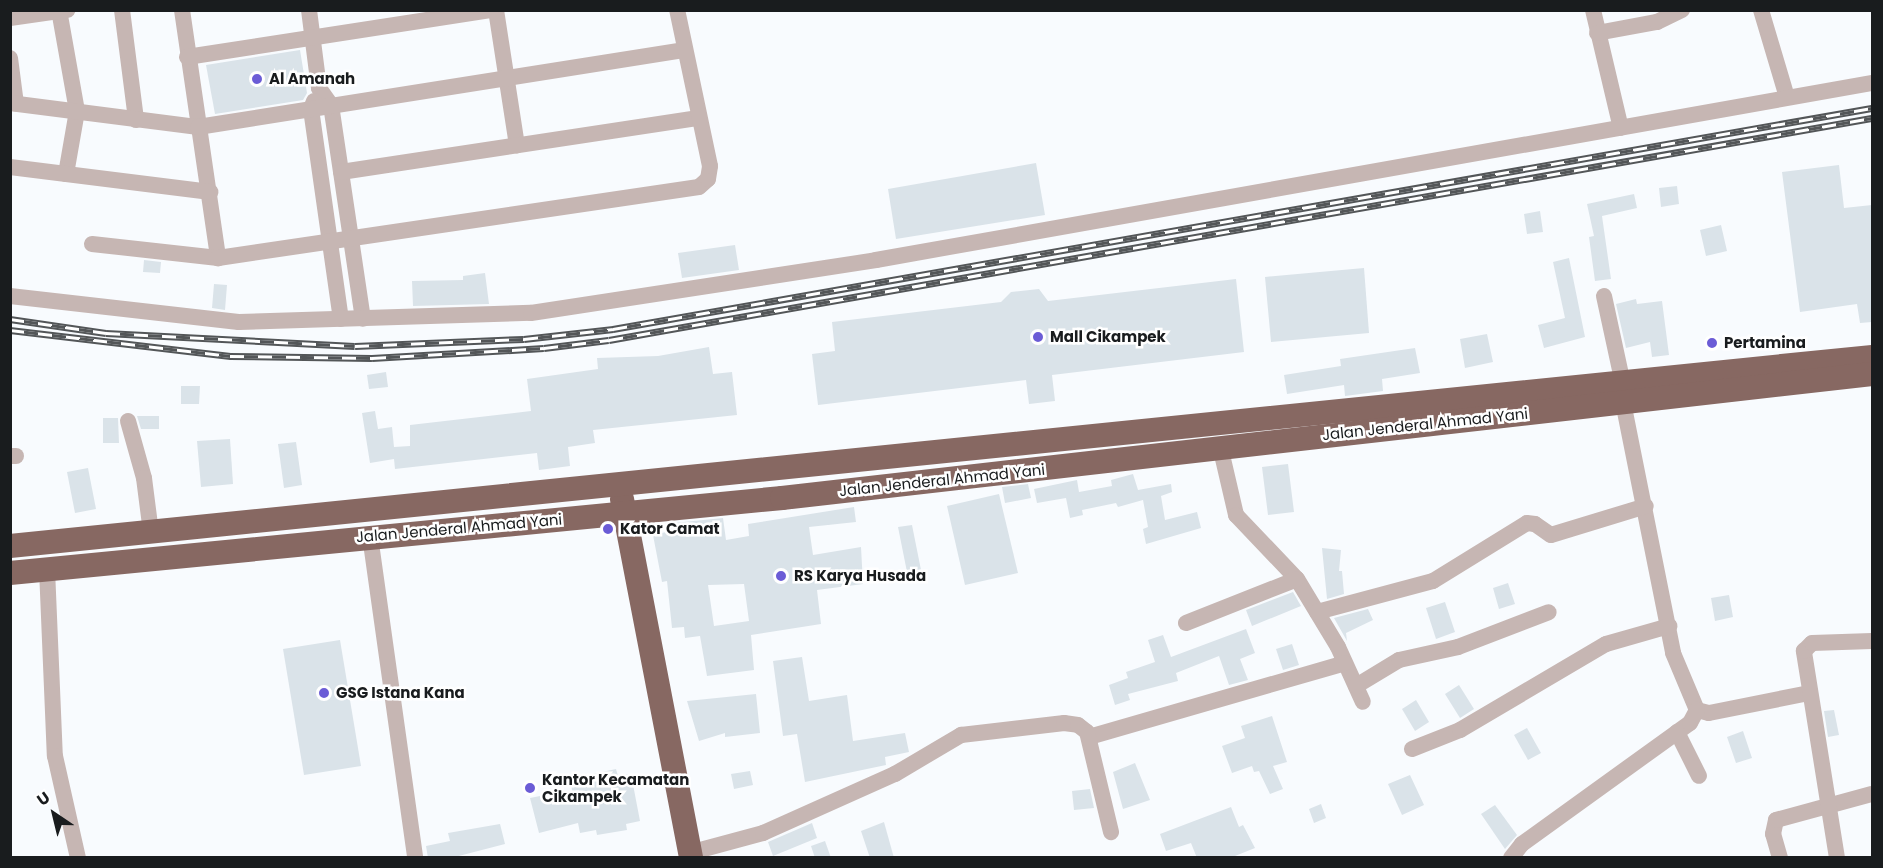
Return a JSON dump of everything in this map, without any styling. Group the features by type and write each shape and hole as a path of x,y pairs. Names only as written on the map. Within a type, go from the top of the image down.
{"highway":[{"name":"Jalan Jenderal Ahmad Yani","path":"10,573 893,485 1220,446 1623,393 1872,357"},
{"name":"Jalan Jenderal Ahmad Yani","path":"10,546 620,487 888,458 1623,393 1872,374"},
{"path":"888,458 893,485"},
{"path":"620,487 690,855"}],"street":[{"path":"122,10 136,120"},
{"path":"182,10 218,258"},
{"path":"309,10 320,88 331,105 363,319"},
{"path":"188,57 490,10"},
{"path":"496,10 518,145"},
{"path":"92,244 218,258 699,187 708,179 710,166 697,118 677,10"},
{"path":"1593,10 1621,128"},
{"path":"1597,33 1657,22 1682,10"},
{"path":"1761,10 1787,97"},
{"path":"10,18 62,11 77,111 66,174"},
{"path":"10,58 13,103 198,127 685,50"},
{"path":"10,296 239,322 531,314 634,300 1872,83"},
{"path":"320,88 311,109 341,319"},
{"path":"341,172 697,118"},
{"path":"10,167 210,192"},
{"path":"1604,296 1681,680 1697,710 1709,713 1809,693"},
{"path":"128,421 144,478 151,533"},
{"path":"1220,446 1236,515 1297,579 1345,663 1363,702"},
{"path":"1317,612 1433,581 1527,523 1535,524 1551,535 1646,506"},
{"path":"369,536 415,858"},
{"path":"47,569 55,756 78,858"},
{"path":"1186,623 1297,579"},
{"path":"1356,686 1399,660 1458,647 1549,612"},
{"path":"1412,749 1460,730 1606,644 1669,626"},
{"path":"1837,858 1804,657 1807,646 1812,643 1872,641"},
{"path":"1089,737 1345,663"},
{"path":"1511,858 1522,844 1689,723 1697,710"},
{"path":"690,855 747,839 782,825 895,774 961,735 1064,723 1078,725 1089,737 1111,832"},
{"path":"1677,732 1699,776"},
{"path":"1780,858 1773,834 1776,820 1872,794"}],"building":[{"name":"Al Amanah","path":"300,50 307,93 303,100 215,114 206,65"},
{"path":"1036,163 1045,215 896,239 888,189"},
{"path":"1839,165 1844,208 1872,205 1872,322 1860,323 1857,304 1800,312 1782,172"},
{"path":"1677,186 1679,204 1661,207 1659,188"},
{"path":"1634,194 1637,208 1602,216 1611,279 1595,281 1589,237 1594,236 1587,204"},
{"path":"1540,211 1543,232 1527,234 1524,214"},
{"path":"1721,225 1727,251 1706,256 1700,230"},
{"path":"735,245 739,270 682,278 678,253"},
{"path":"1569,258 1585,337 1544,348 1538,325 1565,318 1553,262"},
{"path":"144,260 161,262 160,273 143,272"},
{"path":"1364,268 1369,333 1271,342 1265,277"},
{"path":"485,273 489,304 413,306 412,281 463,280 463,276"},
{"name":"Mall Cikampek","path":"1236,279 1244,352 1052,375 1055,401 1029,404 1026,380 818,405 812,354 835,351 832,322 1001,302 1011,292 1039,289 1048,301"},
{"path":"214,284 227,285 225,310 212,308"},
{"path":"1636,299 1637,304 1662,301 1669,355 1652,357 1650,342 1626,348 1616,304"},
{"path":"1487,334 1493,362 1465,368 1460,339"},
{"path":"709,347 713,374 732,372 737,415 593,430 595,443 568,447 570,466 539,470 537,453 395,469 394,459 370,463 362,413 375,411 378,429 392,427 394,447 410,446 410,425 531,411 527,379 598,369 597,358 658,356"},
{"path":"1415,348 1420,373 1382,379 1383,391 1345,396 1344,385 1287,394 1284,375 1341,366 1340,359"},
{"path":"386,372 388,387 369,389 367,375"},
{"path":"181,386 200,386 199,404 181,404"},
{"path":"137,416 159,416 159,429 141,429"},
{"path":"103,418 118,418 119,443 103,443"},
{"path":"230,439 233,484 201,487 197,441"},
{"path":"296,442 302,485 284,488 278,444"},
{"path":"1288,464 1294,512 1268,515 1262,467"},
{"path":"88,468 96,509 75,513 67,472"},
{"path":"1133,474 1138,490 1171,484 1172,492 1161,496 1165,520 1197,512 1201,528 1146,544 1143,529 1148,527 1143,500 1118,507 1116,503 1082,510 1083,515 1070,518 1066,498 1037,503 1034,489 1077,480 1079,492 1112,486 1111,480"},
{"path":"1028,484 1031,498 1005,503 1002,487"},
{"path":"999,494 1018,573 965,585 947,506"},
{"path":"854,507 856,522 809,527 813,555 861,547 863,584 817,590 821,624 751,635 754,670 707,676 700,636 685,638 684,627 672,628 667,581 662,582 653,535 666,532 664,524 723,518 726,540 749,536 748,524","holes":["744,584 749,621 714,626 708,585"]},
{"path":"912,525 922,575 908,577 898,527"},
{"path":"1322,548 1341,550 1339,571 1342,571 1344,594 1327,599"},
{"path":"1508,583 1515,604 1499,609 1493,588"},
{"path":"1293,592 1301,606 1252,626 1246,610"},
{"path":"1729,595 1733,617 1715,621 1711,598"},
{"path":"1445,602 1455,632 1436,639 1426,608"},
{"path":"1368,609 1373,620 1346,633 1347,641 1334,618"},
{"path":"1246,629 1255,653 1240,659 1248,680 1229,685 1219,656 1176,673 1178,681 1128,694 1130,700 1115,705 1109,685 1128,678 1126,672 1155,662 1148,640 1163,635 1171,657"},
{"path":"340,640 361,766 304,775 283,649"},
{"path":"1292,644 1299,665 1283,670 1276,649"},
{"path":"802,657 809,701 847,695 853,741 905,733 909,752 885,757 886,765 805,782 797,734 783,736 773,661"},
{"path":"1459,685 1474,709 1460,718 1445,694"},
{"path":"756,694 760,733 725,737 725,733 699,741 687,701"},
{"path":"1416,700 1429,722 1415,731 1402,709"},
{"path":"1834,710 1839,735 1828,737 1824,711"},
{"path":"1272,716 1287,762 1273,766 1283,789 1270,794 1259,771 1254,772 1252,766 1232,773 1222,746 1245,738 1241,726"},
{"path":"1527,728 1541,753 1528,760 1514,735"},
{"path":"1743,731 1752,758 1736,763 1727,737"},
{"path":"1135,763 1150,800 1123,809 1113,772"},
{"path":"616,769 618,776 631,774 640,821 626,824 627,830 597,835 596,830 580,833 578,823 539,833 530,798 545,795 546,802 573,796 571,784 584,782 583,776"},
{"path":"750,771 753,785 734,789 731,774"},
{"path":"1410,775 1424,805 1402,815 1388,784"},
{"path":"1090,789 1094,808 1074,810 1072,791"},
{"path":"1321,804 1326,818 1314,823 1309,809"},
{"path":"1495,805 1517,835 1505,849 1481,814"},
{"path":"1231,807 1239,827 1243,825 1255,848 1230,858 1197,858 1191,843 1166,851 1160,834"},
{"path":"884,822 894,858 870,858 861,831"},
{"path":"812,823 817,838 773,856 768,842"},
{"path":"500,824 505,844 451,858 428,858 426,846 450,841 448,833"},
{"path":"825,841 831,858 815,858 811,846"}],"railway":[{"path":"10,319 106,333 355,346 524,339 613,329 1872,108"},
{"path":"10,330 230,356 372,358 544,348 609,340 1872,118"}],"place":[{"name":"Al Amanah","path":"257,79"},
{"name":"Mall Cikampek","path":"1038,337"},
{"name":"Pertamina","path":"1712,343"},
{"name":"Kator Camat","path":"608,529"},
{"name":"RS Karya Husada","path":"781,576"},
{"name":"GSG Istana Kana","path":"324,693"},
{"name":"Kantor Kecamatan Cikampek","path":"530,788"}]}
